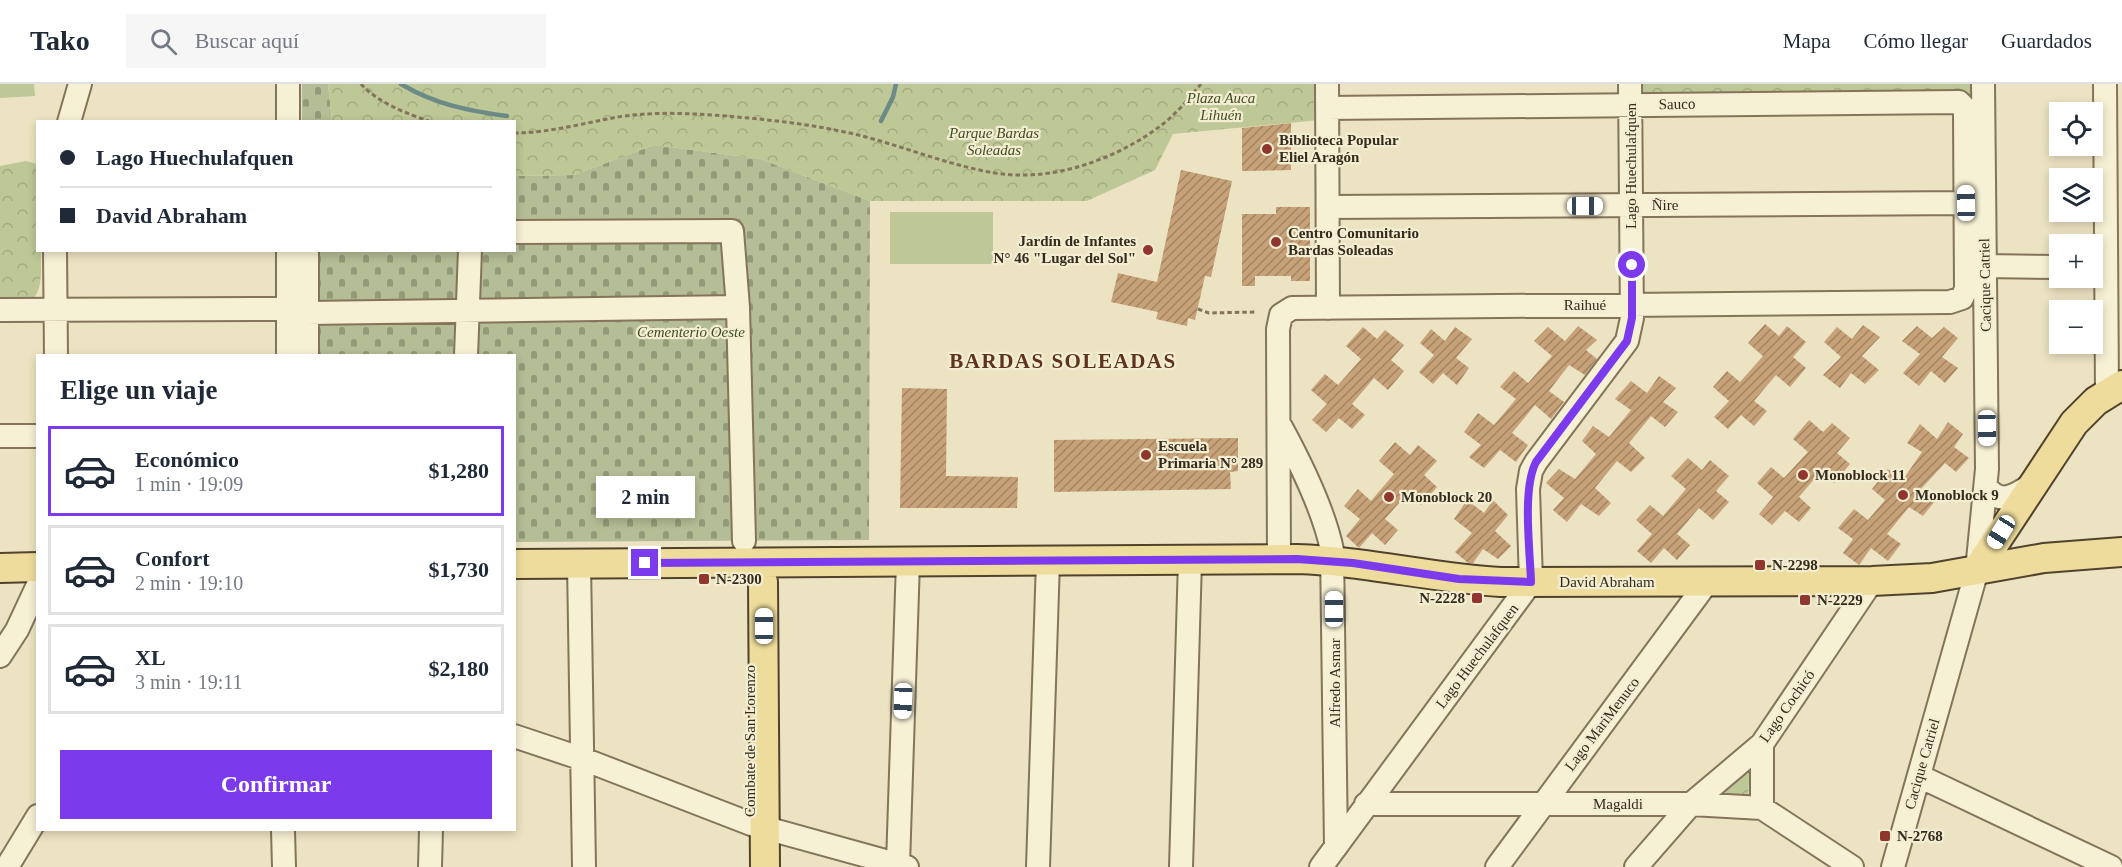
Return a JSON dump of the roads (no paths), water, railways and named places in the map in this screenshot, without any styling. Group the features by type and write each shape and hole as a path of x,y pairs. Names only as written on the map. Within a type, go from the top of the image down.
{"main road":[{"path":"1977,570 2074,423 2096,401 2115,389"},
{"path":"2028,490 2023,517 2025,536 2035,551 2044,558"},
{"name":"David Abraham","path":"516,564 579,564 750,552 908,562 1280,559 1334,561 1459,579 1531,582 1872,581 1932,578 2044,558 2122,552"},
{"name":"Combate de San Lorenzo","path":"750,552 763,582 758,826 751,867"},
{"path":"0,568 36,567"},
{"name":"Combate de San Lorenzo","path":"758,826 765,867"}],"street":[{"path":"70,120 80,84"},
{"path":"288,84 288,120"},
{"path":"1327,84 1328,308"},
{"name":"Cacique Catriel","path":"1893,867 1977,570 1986,486 1983,84"},
{"path":"2100,234 2104,84"},
{"name":"Sauco","path":"1327,108 1630,94 1956,101 1961,103 1965,113 1966,203"},
{"name":"Lago Huechulafquen","path":"1321,867 1531,582 1528,489 1531,471 1622,351 1631,330 1630,94"},
{"name":"Ñire","path":"1328,207 1966,203"},
{"name":"Raihué","path":"1281,315 1292,308 1950,302 1962,298 1966,288 1966,203"},
{"path":"516,232 732,231 750,552"},
{"path":"55,252 56,354"},
{"path":"288,252 297,311 307,354"},
{"path":"288,354 307,252"},
{"path":"466,354 470,252"},
{"path":"1985,266 2049,267"},
{"path":"2102,288 2115,389"},
{"path":"0,310 468,311 738,307"},
{"name":"Alfredo Asmar","path":"1280,559 1278,329 1281,315"},
{"name":"Alfredo Asmar","path":"1279,423 1299,461 1324,523 1334,561 1336,847"},
{"path":"0,436 36,436"},
{"path":"1986,486 1994,496 1999,498 2014,496 2028,490"},
{"path":"1181,867 1190,560"},
{"path":"1038,867 1048,561"},
{"path":"516,737 583,759 758,826 903,866 908,562"},
{"path":"579,564 584,867"},
{"name":"Lago MariMenuco","path":"1497,867 1708,581"},
{"name":"Lago Cochicó","path":"1636,867 1691,804 1762,744 1872,581"},
{"path":"0,656 18,630 36,590"},
{"path":"1762,744 1762,807 1852,867"},
{"path":"1919,776 2111,867"},
{"name":"Magaldi","path":"1366,804 1691,804 1762,807"},
{"path":"7,867 36,819"},
{"path":"284,831 284,867"},
{"path":"430,867 431,831"}],"waterway":[{"path":"401,84 426,97 452,106 507,116"},
{"path":"881,121 893,97 896,84"}],"place":[{"name":"Biblioteca Popular Eliel Aragón","path":"1267,149"},
{"name":"Centro Comunitario Bardas Soleadas","path":"1276,242"},
{"name":"Jardín de Infantes N° 46 \"Lugar del Sol\"","path":"1148,250"},
{"name":"Escuela Primaria N° 289","path":"1146,455"},
{"name":"Monoblock 11","path":"1803,475"},
{"name":"Monoblock 9","path":"1903,495"},
{"name":"Monoblock 20","path":"1389,497"},
{"name":"N-2298","path":"1760,565"},
{"name":"N-2300","path":"704,579"},
{"name":"N-2228","path":"1477,598"},
{"name":"N-2229","path":"1805,600"},
{"name":"N-2768","path":"1885,836"}],"district":[{"name":"BARDAS SOLEADAS","path":"1063,361"}],"park label":[{"name":"Plaza Auca Lihuén","path":"1221,106"},
{"name":"Parque Bardas Soleadas","path":"994,142"},
{"name":"Cementerio Oeste","path":"691,332"}]}
